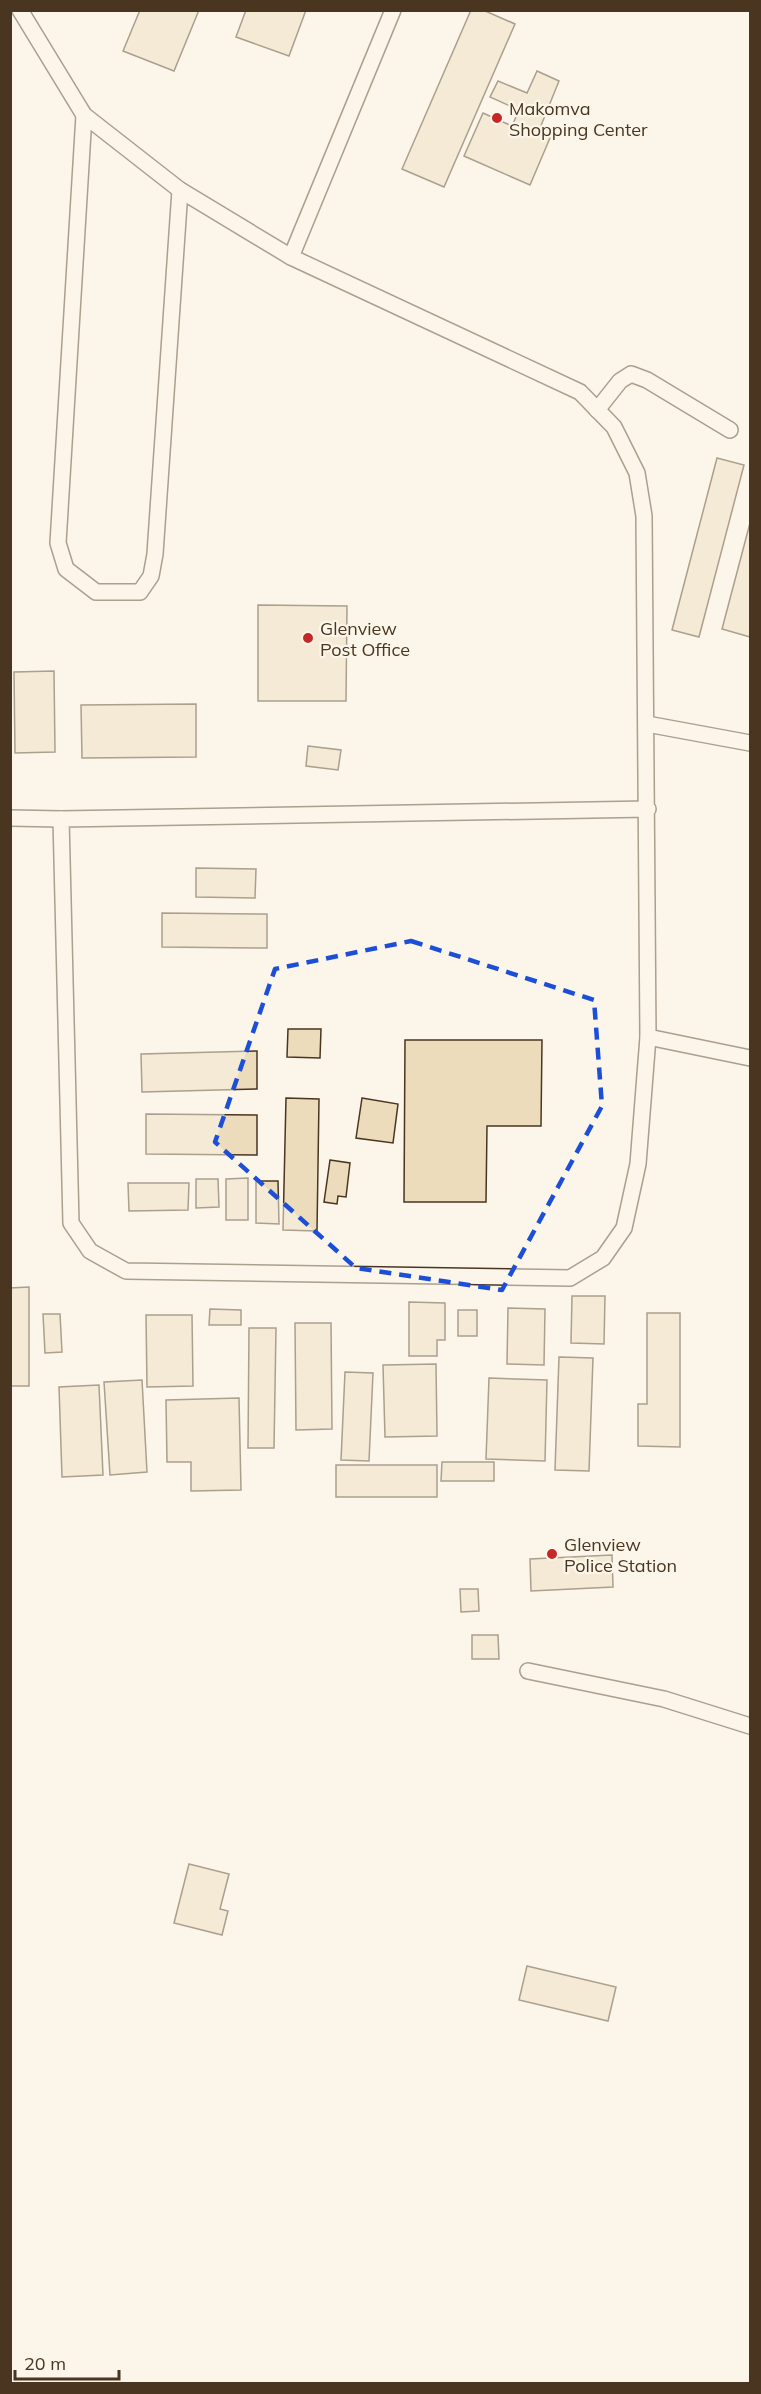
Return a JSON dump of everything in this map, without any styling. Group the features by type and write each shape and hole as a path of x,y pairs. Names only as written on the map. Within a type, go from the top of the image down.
{"lane":[{"path":"20,10 84,115 180,190 291,257 580,392 614,427 637,473 644,516 648,1037 638,1164 624,1228 603,1258 570,1278 126,1271 90,1251 71,1223 62,819"},
{"path":"291,257 393,10"},
{"path":"84,115 58,543 66,569 96,592 140,592 151,576 155,554 180,190"},
{"path":"597,410 620,381 631,374 646,380 730,430"},
{"path":"647,724 750,743"},
{"path":"10,818 648,809"},
{"path":"648,1037 750,1058"},
{"path":"528,1671 664,1700 750,1726"}],"highlighted area":[{"path":"411,941 594,1000 602,1106 502,1290 356,1268 215,1142 275,969"}],"building":[{"path":"140,10 199,10 174,71 123,51"},
{"path":"246,10 306,10 289,56 236,37"},
{"path":"471,10 483,10 515,24 444,187 402,169"},
{"path":"537,71 559,81 538,133 550,138 530,185 464,156 483,113 512,126 519,110 490,97 498,81 527,93"},
{"path":"717,458 744,465 699,637 672,630"},
{"path":"750,523 750,637 722,629"},
{"path":"258,605 347,606 346,701 258,701"},
{"path":"54,671 55,752 15,753 14,672"},
{"path":"196,704 196,757 82,758 81,705"},
{"path":"308,746 341,750 338,770 306,766"},
{"path":"196,868 256,869 255,898 196,897"},
{"path":"162,913 267,914 267,948 162,947"},
{"path":"288,1029 321,1029 320,1058 287,1057"},
{"path":"405,1040 542,1040 541,1126 487,1126 486,1202 404,1202"},
{"path":"257,1051 257,1089 142,1092 141,1054"},
{"path":"286,1098 319,1099 317,1231 283,1230"},
{"path":"362,1098 398,1104 393,1143 356,1138"},
{"path":"146,1114 257,1115 257,1155 146,1154"},
{"path":"330,1160 350,1163 346,1197 338,1196 337,1204 324,1202"},
{"path":"248,1178 248,1220 226,1220 226,1179"},
{"path":"196,1179 218,1179 219,1207 196,1208"},
{"path":"256,1181 278,1181 279,1224 256,1223"},
{"path":"128,1183 189,1183 188,1210 129,1211"},
{"path":"29,1287 29,1386 10,1386 10,1288"},
{"path":"572,1296 605,1296 604,1344 571,1343"},
{"path":"409,1302 445,1303 445,1340 437,1340 437,1356 409,1356"},
{"path":"508,1308 545,1309 544,1365 507,1364"},
{"path":"210,1309 241,1310 241,1325 209,1325"},
{"path":"458,1310 477,1310 477,1336 458,1336"},
{"path":"647,1313 680,1313 680,1447 638,1446 638,1404 647,1404"},
{"path":"43,1314 60,1314 62,1352 45,1353"},
{"path":"146,1315 192,1315 193,1386 147,1387"},
{"path":"295,1323 331,1323 332,1429 296,1430"},
{"path":"249,1328 276,1328 274,1448 248,1448"},
{"path":"559,1357 593,1358 589,1471 555,1470"},
{"path":"436,1364 437,1436 385,1437 383,1365"},
{"path":"345,1372 373,1373 369,1461 341,1460"},
{"path":"489,1378 547,1380 545,1461 486,1459"},
{"path":"142,1380 147,1472 110,1475 104,1382"},
{"path":"99,1385 103,1475 62,1477 59,1387"},
{"path":"239,1398 241,1490 191,1491 191,1462 167,1462 166,1400"},
{"path":"442,1462 494,1462 494,1481 441,1481"},
{"path":"336,1465 437,1465 437,1497 336,1497"},
{"path":"612,1555 613,1587 531,1591 530,1559"},
{"path":"460,1589 478,1589 479,1611 461,1612"},
{"path":"472,1635 498,1635 499,1659 472,1659"},
{"path":"189,1864 229,1874 220,1909 228,1911 222,1935 174,1923"},
{"path":"527,1966 616,1987 608,2021 519,2000"}],"place":[{"name":"Makomva Shopping Center","path":"497,118"},
{"name":"Glenview Post Office","path":"308,638"},
{"name":"Glenview Police Station","path":"552,1554"}]}
